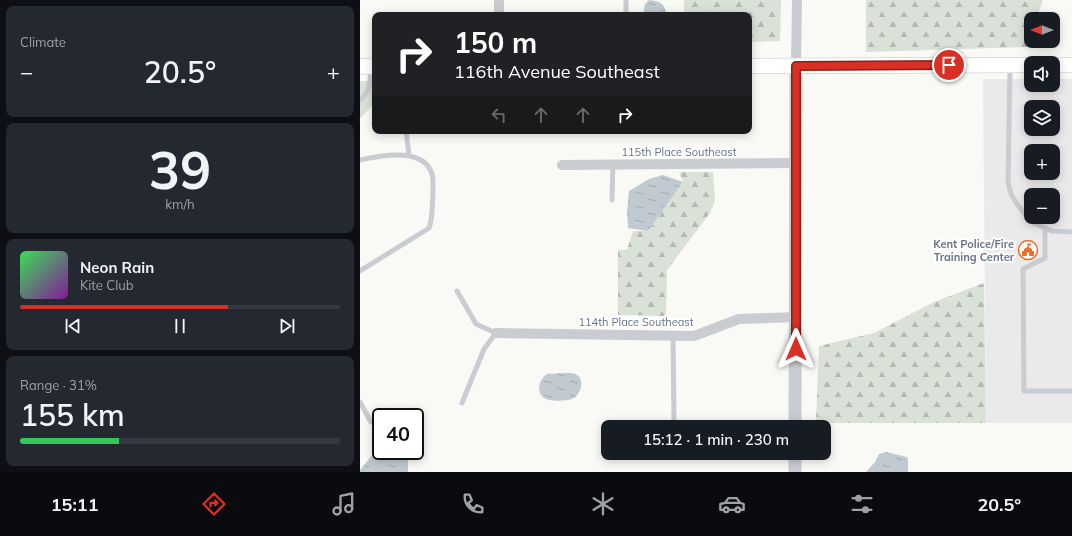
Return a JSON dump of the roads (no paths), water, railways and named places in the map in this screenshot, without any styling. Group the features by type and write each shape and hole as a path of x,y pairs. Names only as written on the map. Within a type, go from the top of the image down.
{"main road":[{"path":"752,66 1024,65"},
{"path":"1060,65 1072,65"}],"street":[{"path":"499,0 499,12"},
{"path":"796,420 797,0"},
{"name":"115th Place Southeast","path":"562,165 796,163"},
{"name":"114th Place Southeast","path":"496,333 694,336 739,319 796,317"},
{"path":"795,460 795,472"}],"lane":[{"path":"626,0 626,12"},
{"path":"1010,65 1008,182 1011,194 1027,217 1045,229 1052,232 1072,232"},
{"path":"360,100 367,94 369,87 369,66"},
{"path":"406,134 409,156"},
{"path":"360,160 398,155 413,156 424,161 433,178 432,221 429,228 360,271"},
{"path":"612,200 613,164"},
{"path":"1045,229 1045,258 1023,269 1024,391 1072,391"},
{"path":"457,291 476,324 496,333 484,349 462,403"},
{"path":"673,336 674,420"},
{"path":"360,402 372,422"}],"water":[{"path":"649,0 656,1 664,6 666,12 644,12 645,4"},
{"path":"663,175 683,182 648,231 628,228 627,212 629,191 649,179"},
{"path":"547,374 575,374 580,379 580,391 572,399 554,401 544,398 539,389 542,379"},
{"path":"886,452 907,457 908,472 866,472 875,462 879,454"},
{"path":"372,455 372,460 408,460 408,472 360,472"}],"place":[{"name":"Kent Police/Fire Training Center","path":"1028,250"}]}
